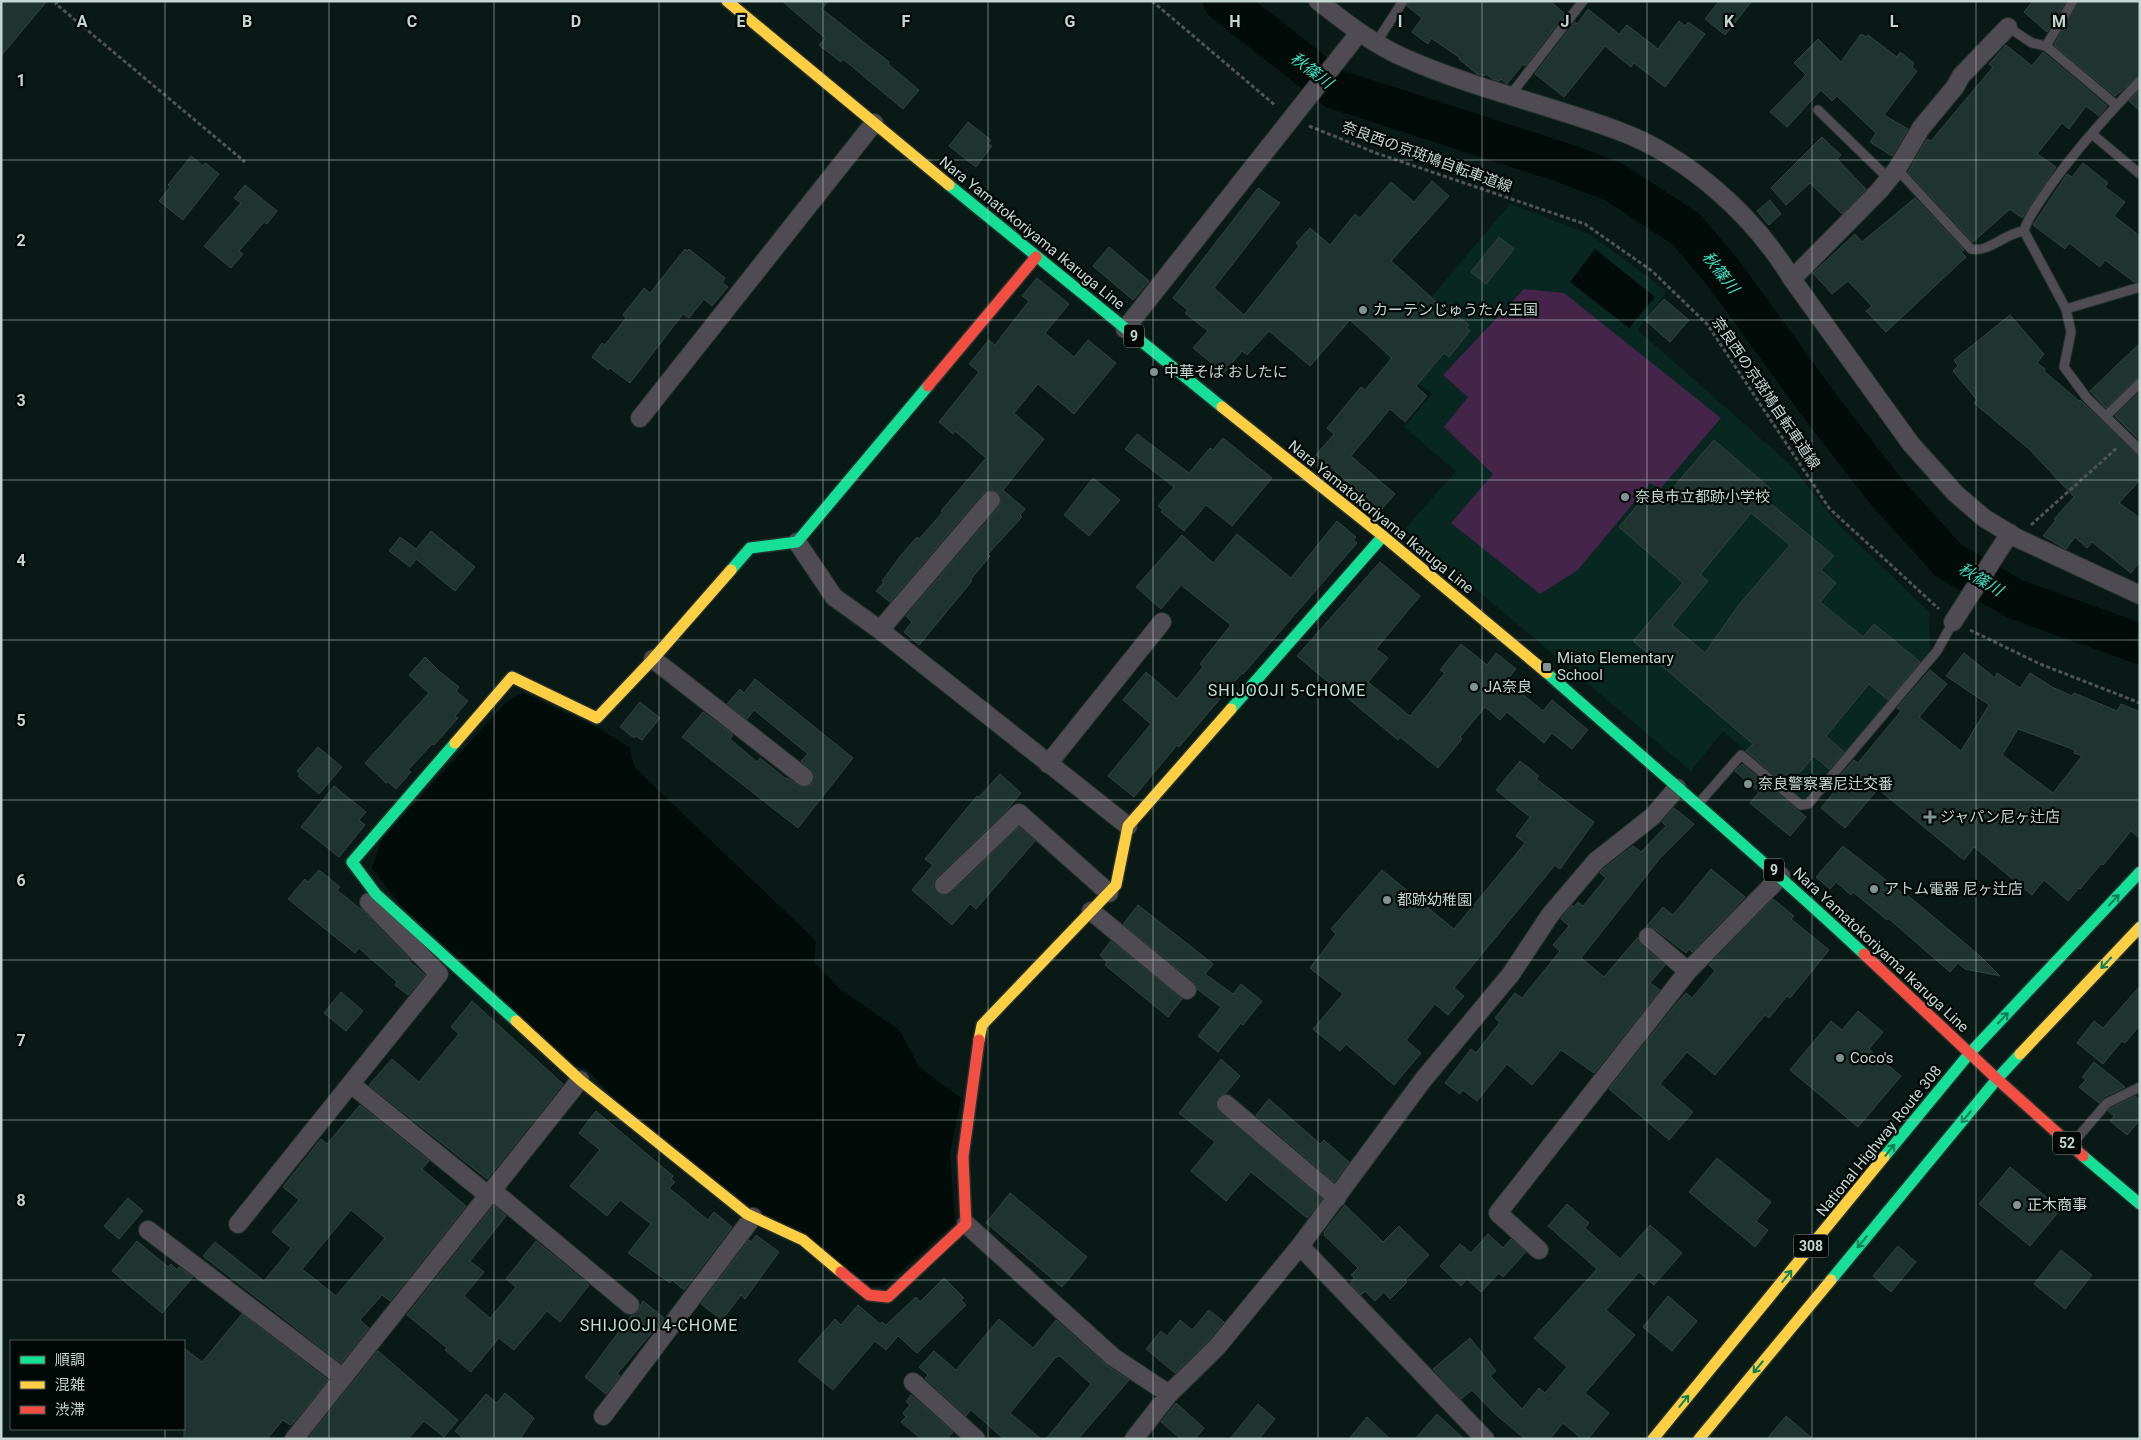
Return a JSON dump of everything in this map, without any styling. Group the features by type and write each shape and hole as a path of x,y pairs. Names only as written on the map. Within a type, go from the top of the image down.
{"main road":[{"name":"Nara Yamatokoriyama Ikaruga Line","path":"727,1 1036,257 1383,536 1543,669 1697,805 1781,876 1997,1079"},
{"path":"1036,257 797,542 750,548 653,659 597,718 512,677 352,862 376,894 580,1080 753,1217 803,1240 869,1295 888,1297 966,1224 963,1157 975,1061 982,1025 1116,885 1128,826 1383,536"},
{"name":"National Highway Route 308","path":"1653,1439 1970,1054 2140,872"},
{"name":"308","path":"1699,1439 1997,1079 2140,927"},
{"name":"52","path":"1997,1079 2070,1146 2140,1204"}],"street":[{"path":"1318,1 1359,34 1406,59 1510,97 1620,132 1677,160 1714,187 1759,232 1781,260 1792,279 1911,444 1955,493 1984,518 2012,536 2140,595"},
{"path":"1792,279 1893,174 1921,128 1956,87 1961,76 2008,27"},
{"path":"1125,329 1359,34"},
{"path":"640,418 874,123"},
{"path":"880,630 991,500"},
{"path":"1955,619 2012,536"},
{"path":"797,542 834,597 880,630 1128,826"},
{"path":"1048,764 1162,622"},
{"path":"653,659 804,778"},
{"path":"1134,1439 1169,1394 1217,1348 1300,1246 1423,1080 1511,974 1550,915 1596,861 1653,816 1678,788"},
{"path":"944,885 1019,813 1109,893"},
{"path":"1539,1250 1498,1213 1688,971 1781,876"},
{"path":"238,1224 439,974 369,903 376,894"},
{"path":"1091,911 1187,990"},
{"path":"1648,937 1688,971"},
{"path":"294,1439 580,1080"},
{"path":"351,1084 630,1305"},
{"path":"1226,1104 1336,1198"},
{"path":"603,1416 753,1217"},
{"path":"966,1224 1113,1357 1169,1394"},
{"path":"148,1230 342,1377"},
{"path":"1300,1246 1486,1439"},
{"path":"913,1382 976,1439"}],"lane":[{"path":"1376,43 1403,1"},
{"path":"1510,97 1583,1"},
{"path":"2046,46 2073,1"},
{"path":"2008,27 2032,43 2046,46 2116,106"},
{"path":"2140,81 2116,106 2057,176 2026,222 2024,231 2066,309 2071,332 2064,367 2086,398 2140,450"},
{"path":"1818,110 1893,174 1971,249 1979,251 2013,232 2024,231"},
{"path":"2092,134 2140,174"},
{"path":"2066,309 2140,288"},
{"path":"2106,416 2140,384"},
{"path":"1697,805 1741,755 1801,805 1808,804 1937,651 1955,619"},
{"path":"2070,1146 2107,1103 2140,1087"}],"path":[{"name":"奈良西の京斑鳩自転車道線","path":"1152,1 1291,119 1376,152 1585,224 1652,271 1707,324 1829,508 1955,619 2040,664 2140,702"},
{"path":"56,2 244,162"},
{"path":"2012,536 2127,438"}],"shaded area":[{"name":"奈良市立都跡小学校","path":"1510,204 1591,235 1667,291 1638,330 1792,466 1838,524 1929,612 1930,656 1806,802 1801,802 1723,731 1691,771 1405,529 1456,471 1404,427 1432,394 1383,354"},
{"path":"1595,249 1655,297 1629,328 1570,282"},
{"path":"1524,289 1564,293 1721,418 1660,489 1650,483 1578,570 1540,594 1451,523 1493,474 1444,427 1468,397 1443,375"},
{"path":"524,693 598,728 629,747 635,768 816,941 814,962 840,989 900,1031 919,1067 961,1098 950,1154 955,1223 885,1285 872,1287 746,1206 625,1110 587,1069 574,1066 400,904 372,868 381,841 499,710 512,698"}],"building":[{"path":"1,1 47,1 1,56"},
{"path":"782,1 828,1 822,9 889,62 888,64 919,90 903,109 843,59 841,62 819,45 825,38"},
{"path":"1409,1 1550,1 1565,14 1525,66 1523,64 1507,84 1501,79 1499,81 1493,79 1486,74 1484,76 1477,74 1460,58 1431,38 1428,44 1412,32 1422,18 1407,6"},
{"path":"1719,1 1752,1 1725,35 1705,19"},
{"path":"2033,1 2066,1 2047,32 2024,12"},
{"path":"2079,1 2140,1 2140,75 2115,96 2054,45"},
{"path":"1588,9 1619,34 1627,25 1658,49 1679,21 1685,26 1688,22 1705,34 1665,87 1634,63 1631,67 1605,46 1564,97 1535,74 1575,22 1577,24"},
{"path":"1861,34 1866,37 1868,35 1897,57 1900,52 1914,63 1912,67 1917,71 1884,115 1908,129 1892,156 1870,142 1876,133 1837,96 1832,101 1821,90 1787,127 1770,112 1806,75 1794,63 1818,39 1841,62"},
{"path":"2006,45 2032,66 2043,52 2107,106 2099,116 2086,106 2069,129 2062,123 2037,154 2056,167 2022,218 2010,209 1973,242 1908,172 1927,139 1931,141 1993,67 1989,64"},
{"path":"2140,90 2140,111 2129,101"},
{"path":"968,122 991,140 988,144 992,146 976,167 949,146"},
{"path":"1822,137 1841,155 1837,159 1866,189 1842,214 1810,183 1786,205 1771,188"},
{"path":"191,156 203,166 205,163 219,174 183,220 159,201 170,187 168,185"},
{"path":"2083,163 2108,183 2105,187 2125,202 2114,216 2140,236 2140,281 2134,282 2105,260 2100,267 2069,243 2065,249 2033,225 2067,174 2072,177"},
{"path":"1432,181 1449,196 1391,261 1441,306 1443,304 1469,325 1466,328 1470,331 1449,357 1444,353 1416,386 1427,396 1405,422 1390,409 1351,456 1395,494 1381,510 1316,455 1334,434 1327,428 1361,387 1365,390 1392,358 1350,320 1310,366 1269,331 1247,355 1242,351 1224,373 1193,348 1208,331 1185,313 1188,310 1173,298 1258,188 1280,203 1214,288 1244,315 1299,246 1296,243 1310,228 1330,245 1355,214 1360,218 1391,182 1414,202"},
{"path":"245,185 277,211 267,224 264,222 239,251 243,254 231,268 204,246 241,203 234,198"},
{"path":"1915,198 1964,250 1961,252 1966,257 1886,332 1866,311 1872,306 1848,281 1832,294 1813,273 1855,234 1862,242"},
{"path":"1770,200 1781,214 1769,225 1757,211"},
{"path":"1499,237 1514,249 1486,284 1471,272"},
{"path":"1109,247 1149,281 1133,300 1093,266"},
{"path":"685,249 687,251 689,249 725,278 722,283 728,287 712,306 704,299 689,318 683,314 630,383 610,368 608,370 592,357 602,343 605,345 626,318 623,315 644,288 650,293"},
{"path":"1037,278 1069,304 1045,333 1074,357 1088,340 1116,363 1074,414 1038,384 1014,413 1044,439 1003,490 1025,509 1020,515 1022,517 988,554 990,556 970,580 972,581 919,645 904,632 912,622 906,616 999,507 1001,501 998,492 992,490 983,493 890,602 876,591 902,554 917,537 919,539 943,512 941,511 986,458 955,431 953,434 939,422 979,372 969,364 989,340 995,345 1029,301 1022,296"},
{"path":"1664,299 1689,320 1670,342 1645,320"},
{"path":"2010,315 2044,354 2037,363 2045,369 2044,371 2080,400 2140,456 2140,480 2119,503 2140,518 2140,561 2131,573 2092,542 2087,548 2075,537 2066,549 2043,536 2056,520 2054,519 2074,497 2029,449 1974,403 1977,400 1953,371 1958,366 1954,360"},
{"path":"2140,343 2140,377 2106,408 2090,391"},
{"path":"2140,392 2140,441 2115,416"},
{"path":"1137,434 1189,473 1210,448 1213,450 1223,438 1272,478 1232,526 1206,505 1184,531 1161,512 1163,510 1158,506 1174,487 1125,449"},
{"path":"1714,440 1771,489 1764,498 1834,556 1821,570 1836,583 1820,602 1863,637 1874,624 1920,662 1888,700 1869,684 1826,736 1844,752 1829,769 1814,756 1788,786 1746,751 1753,744 1633,641 1683,583 1619,527 1649,492 1661,502","holes":["1751,513 1790,545 1738,606 1705,653 1672,625 1708,581 1700,575"]},
{"path":"1093,478 1120,500 1089,536 1064,515"},
{"path":"1337,521 1356,537 1353,540 1357,543 1179,747 1177,745 1134,797 1108,776 1151,724 1123,700 1146,672 1177,699 1203,667 1200,664 1231,625 1181,585 1161,609 1136,587 1182,535 1213,563 1237,534 1291,578"},
{"path":"431,531 475,567 455,591 416,559 410,567 389,551 400,537 416,549"},
{"path":"1380,562 1420,596 1376,649 1388,658 1368,682 1410,716 1445,673 1440,670 1461,644 1487,665 1496,653 1516,669 1506,681 1543,711 1552,700 1588,730 1572,749 1552,733 1544,743 1507,712 1500,720 1485,707 1438,768 1400,737 1398,740 1297,656"},
{"path":"1964,653 1995,678 1997,673 2020,688 2030,673 2052,687 2072,696 2074,693 2117,711 2121,704 2140,712 2140,839 2131,831 2103,865 2101,864 2068,901 2044,880 2032,895 1974,847 1964,860 1878,789 1845,828 1821,808 1844,780 1839,777 1854,760 1858,763 1901,711 1897,708 1930,670 1947,684 1919,717 1961,751 1989,705 1946,676","holes":["2018,729 2075,750 2074,753 2082,756 2053,793 2002,755"]},
{"path":"425,657 459,687 456,691 468,701 455,716 458,718 408,770 411,772 396,789 388,782 386,783 365,763 429,693 409,675"},
{"path":"755,679 853,758 798,828 682,737 703,712 733,735 730,739 757,762 760,758 786,779 802,787 812,784 815,778 814,773 801,761 808,754 754,710 747,719 727,704 740,689 744,693"},
{"path":"640,702 660,718 642,740 636,736 634,738 620,727"},
{"path":"318,747 342,767 319,794 298,776 300,774 297,771"},
{"path":"1520,761 1539,776 1536,779 1594,822 1560,869 1555,865 1454,988 1464,996 1448,1015 1435,1004 1406,1040 1421,1053 1394,1085 1346,1044 1340,1051 1313,1029 1343,994 1310,968 1336,934 1331,929 1382,870 1454,929 1525,843 1516,836 1530,817 1496,790"},
{"path":"1742,764 1806,817 1790,836 1750,803 1759,792 1735,771"},
{"path":"1000,774 1021,793 1007,810 937,877 934,888 941,895 951,893 1019,827 1035,841 976,909 970,904 952,925 912,890 933,865 925,859 977,796 979,797"},
{"path":"334,786 366,812 359,820 365,825 339,857 301,827"},
{"path":"1674,808 1694,824 1661,857 1581,958 1604,977 1638,937 1641,945 1665,965 1650,983 1660,990 1594,1073 1561,1050 1532,1085 1507,1064 1477,1101 1463,1090 1460,1094 1445,1083 1471,1049 1476,1053 1500,1022 1495,1018 1515,993 1522,998 1560,951 1553,945 1569,926 1561,919 1572,905 1574,907 1578,902 1583,906 1606,878 1600,873 1603,869 1633,846 1641,852 1666,826 1662,822"},
{"path":"1843,846 1906,896 1906,894 1979,955 2000,976 1965,969 1958,963 1950,972 1888,918 1887,920 1853,892 1851,895 1836,882 1830,889 1816,877"},
{"path":"1711,869 1745,897 1692,952 1689,949 1686,953 1655,929 1646,927 1663,907 1673,915"},
{"path":"319,870 340,887 337,890 363,911 409,958 408,960 425,975 408,995 395,985 397,982 359,948 355,953 288,899 305,879 308,882"},
{"path":"1773,899 1794,916 1791,919 1829,950 1790,998 1787,996 1769,1018 1765,1015 1715,1075 1687,1052 1660,1084 1693,1112 1669,1140 1609,1089 1676,1004 1686,993 1692,998 1715,971 1709,965"},
{"path":"1138,905 1213,964 1205,974 1233,994 1241,984 1262,1001 1243,1025 1241,1023 1218,1052 1198,1036 1221,1007 1197,989 1194,982 1124,925"},
{"path":"1111,941 1182,999 1168,1017 1105,965 1107,962 1100,955"},
{"path":"2140,986 2140,1025 2125,1043 2122,1041 2103,1064 2077,1043 2094,1021 2103,1028"},
{"path":"341,992 363,1011 346,1031 324,1013"},
{"path":"472,1001 563,1084 487,1179 369,1085 392,1059 419,1082 459,1034 451,1027"},
{"name":"Coco's","path":"1858,1011 1883,1032 1869,1049 1901,1076 1858,1127 1790,1070 1831,1021 1842,1030"},
{"path":"1221,1059 1240,1076 1225,1094 1218,1098 1216,1108 1322,1199 1307,1218 1251,1172 1226,1201 1191,1171 1215,1142 1179,1113"},
{"path":"2094,1062 2125,1087 2104,1097 2099,1103 2079,1087 2086,1080 2082,1077"},
{"path":"2135,1096 2140,1100 2140,1120 2127,1135 2110,1121 2114,1116 2108,1111"},
{"path":"1269,1099 1320,1144 1324,1140 1349,1162 1334,1182 1256,1115"},
{"path":"360,1105 429,1161 422,1169 466,1206 390,1301 382,1295 360,1320 369,1328 341,1363 203,1256 215,1242 264,1281 291,1248 272,1232 299,1200 283,1187 321,1139 327,1144","holes":["351,1210 385,1238 336,1296 302,1269"]},
{"path":"596,1111 673,1176 671,1179 675,1182 669,1188 708,1220 714,1212 732,1227 684,1290 672,1280 670,1283 628,1253 651,1224 620,1200 607,1216 570,1186 600,1150 579,1133"},
{"path":"1717,1158 1771,1202 1756,1221 1768,1230 1755,1247 1689,1192"},
{"path":"2010,1167 2061,1209 2030,1246 1979,1204"},
{"path":"1010,1193 1087,1257 1062,1287 986,1223"},
{"path":"128,1198 143,1211 119,1239 104,1226"},
{"path":"1567,1204 1589,1223 1585,1228 1620,1259 1650,1225 1682,1253 1654,1285 1639,1272 1606,1310 1635,1335 1585,1393 1609,1413 1588,1439 1582,1439 1563,1423 1550,1439 1525,1439 1495,1414 1472,1390 1461,1399 1433,1369 1470,1338 1496,1371 1490,1376 1522,1409 1539,1388 1545,1393 1567,1367 1534,1338 1597,1269 1548,1226"},
{"path":"494,1205 506,1216 470,1261 484,1272 464,1296 490,1318 516,1287 506,1279 536,1241 589,1285 560,1322 547,1311 514,1350 499,1338 471,1372 445,1350 447,1348 407,1315"},
{"path":"1345,1205 1383,1242 1399,1226 1429,1255 1390,1299 1384,1292 1375,1301 1365,1291 1361,1295 1350,1283 1354,1278 1351,1275 1358,1268 1324,1235 1324,1232"},
{"path":"1488,1234 1503,1248 1511,1239 1526,1252 1503,1277 1499,1273 1481,1292 1467,1279 1461,1286 1440,1266 1460,1244 1471,1253"},
{"path":"756,1235 779,1252 745,1299 741,1295 722,1320 701,1304 749,1240 751,1242"},
{"path":"137,1241 168,1267 171,1264 177,1270 179,1267 193,1277 162,1313 112,1271"},
{"path":"1898,1246 1916,1262 1891,1292 1873,1276"},
{"path":"2061,1250 2092,1275 2065,1309 2034,1284"},
{"path":"944,1278 964,1298 961,1300 966,1305 917,1353 898,1336 886,1350 875,1341 833,1390 798,1361 835,1319 841,1325 858,1305 880,1324 882,1322 886,1325 916,1297 920,1302"},
{"path":"1668,1296 1697,1321 1672,1351 1643,1327"},
{"path":"643,1301 664,1318 617,1374 620,1376 606,1394 585,1377 632,1315 638,1311"},
{"path":"1209,1310 1224,1322 1209,1340 1175,1373 1146,1349 1161,1331 1167,1336 1180,1320 1192,1330"},
{"path":"242,1314 328,1380 293,1423 290,1425 283,1420 267,1439 184,1439 185,1349 202,1362"},
{"path":"999,1319 1033,1348 1056,1320 1106,1365 1129,1380 1078,1439 1046,1439 1091,1384 1060,1356 1056,1357 1010,1413 1041,1439 1004,1439 971,1410 966,1416 925,1378 928,1375 919,1367 934,1351 956,1370"},
{"path":"378,1351 458,1420 444,1437 424,1421 408,1439 313,1439 310,1436"},
{"path":"505,1393 534,1418 520,1439 464,1439 455,1431 486,1394 497,1403"},
{"path":"911,1395 953,1432 947,1439 921,1439 901,1422 906,1417 903,1413 910,1405 906,1402"},
{"path":"1176,1403 1204,1428 1195,1439 1181,1439 1161,1422"},
{"path":"1258,1404 1275,1419 1259,1439 1230,1439"},
{"path":"1437,1414 1464,1439 1415,1439"},
{"path":"1786,1416 1813,1439 1767,1439"},
{"path":"1367,1417 1390,1439 1349,1439"}],"waterway":[{"name":"秋篠川","path":"1223,1 1335,89 1567,164 1614,182 1686,229 1724,274 1822,409 1885,490 1948,560 2015,599 2140,644"}],"traffic: fast":[{"path":"949,185 1222,407"},
{"path":"731,570 750,548 797,542 928,386"},
{"path":"1231,709 1383,536"},
{"path":"1547,673 1746,847 1864,954"},
{"path":"455,743 352,862 376,894 516,1021"},
{"path":"1884,1157 1969,1054 2140,872"},
{"path":"1831,1280 1997,1079 2020,1054"},
{"path":"2083,1156 2140,1204"}],"traffic: slow":[{"path":"727,1 949,185"},
{"path":"1222,407 1383,536 1547,673"},
{"path":"455,743 512,677 597,718 653,659 731,570"},
{"path":"979,1040 982,1025 1116,885 1128,826 1231,709"},
{"path":"2020,1054 2140,927"},
{"path":"516,1021 580,1080 747,1214 803,1240 841,1272"},
{"path":"1653,1439 1884,1157"},
{"path":"1699,1439 1831,1280"}],"traffic: jam":[{"path":"928,386 1036,257"},
{"path":"1864,954 1997,1079 2083,1156"},
{"path":"841,1272 869,1295 888,1297 966,1224 963,1157 979,1040"}],"place":[{"name":"カーテンじゅうたん王国","path":"1363,310"},
{"name":"中華そば おしたに","path":"1154,372"},
{"name":"奈良市立都跡小学校","path":"1625,497"},
{"name":"Miato Elementary School","path":"1547,667"},
{"name":"JA奈良","path":"1474,687"},
{"name":"奈良警察署尼辻交番","path":"1748,784"},
{"name":"ジャパン尼ヶ辻店","path":"1930,817"},
{"name":"アトム電器 尼ヶ辻店","path":"1874,889"},
{"name":"都跡幼稚園","path":"1387,900"},
{"name":"Coco's","path":"1840,1058"},
{"name":"正木商事","path":"2017,1205"}],"district":[{"name":"SHIJOOJI 5-CHOME","path":"1287,690"},
{"name":"SHIJOOJI 4-CHOME","path":"659,1325"}]}
